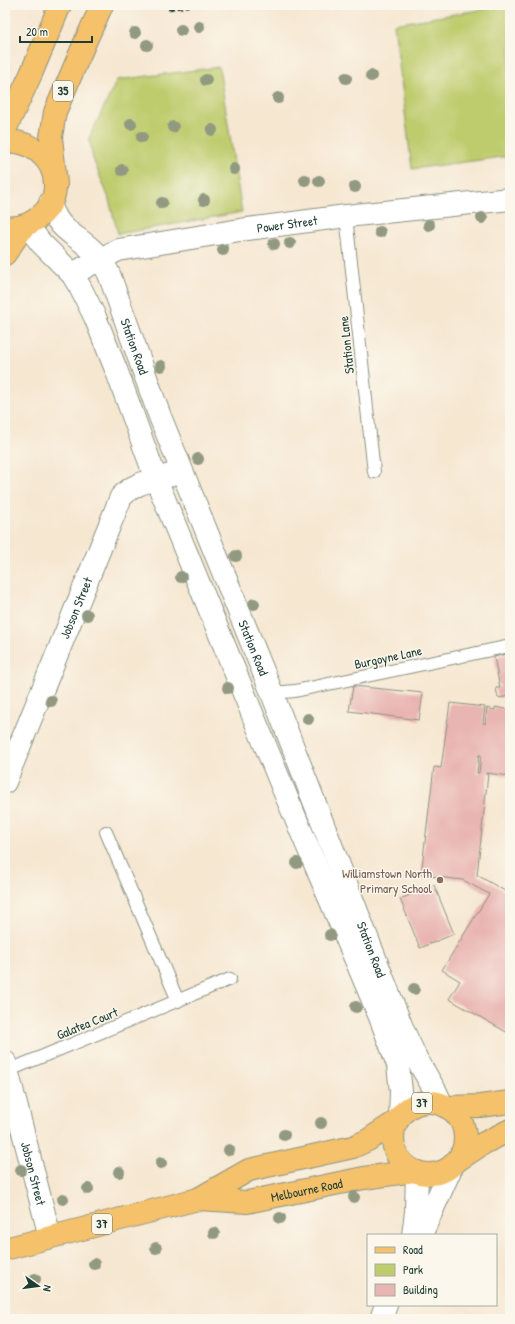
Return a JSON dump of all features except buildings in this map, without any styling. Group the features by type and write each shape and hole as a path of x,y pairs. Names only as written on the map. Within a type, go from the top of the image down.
{"main road":[{"path":"5,130 31,74 60,5"},
{"name":"35","path":"53,193 51,137 55,112 102,5"},
{"path":"5,142 24,143 38,151 47,161 53,174 53,193 44,212 37,220 19,226 5,254"},
{"name":"37","path":"510,1102 480,1106 444,1106 429,1103 416,1105 404,1112 399,1119 393,1134 394,1146 399,1158 408,1168 429,1174 446,1170 484,1143 510,1130"},
{"name":"37","path":"444,1106 453,1112 458,1118 464,1133 463,1148 453,1164"},
{"name":"Melbourne Road","path":"5,1249 198,1199 249,1170 353,1146 368,1140 399,1119"},
{"name":"Melbourne Road","path":"198,1199 247,1202 364,1178 415,1171"}],"street":[{"name":"Station Road","path":"53,193 54,215 63,228 90,249 100,259 113,282 159,414 272,693 403,1030 444,1106"},
{"name":"Power Street","path":"72,274 118,250 240,230 346,216 510,199"},
{"name":"Station Road","path":"19,226 41,243 72,274 89,305 106,345 156,479 248,704 380,1017 398,1064 401,1091 399,1119"},
{"name":"Jobson Street","path":"5,782 121,497 129,489 183,471"},
{"path":"248,704 272,693"},
{"name":"Jobson Street","path":"6,1066 50,1237"},
{"path":"421,1234 453,1164"},
{"path":"413,1234 416,1212 415,1171"},
{"path":"381,1319 386,1306"}],"lane":[{"name":"Station Lane","path":"346,216 374,472"},
{"name":"Burgoyne Lane","path":"272,693 294,691 510,646"},
{"path":"106,832 178,1001"},
{"name":"Galatea Court","path":"6,1066 178,1001 230,979"}],"green space":[{"path":"510,5 510,156 412,169 394,24"},
{"path":"219,67 242,212 118,234 108,196 93,159 89,138 117,80"}],"railway":[{"path":"168,9 195,5"}],"place":[{"name":"Williamstown North Primary School","path":"440,880"}]}
